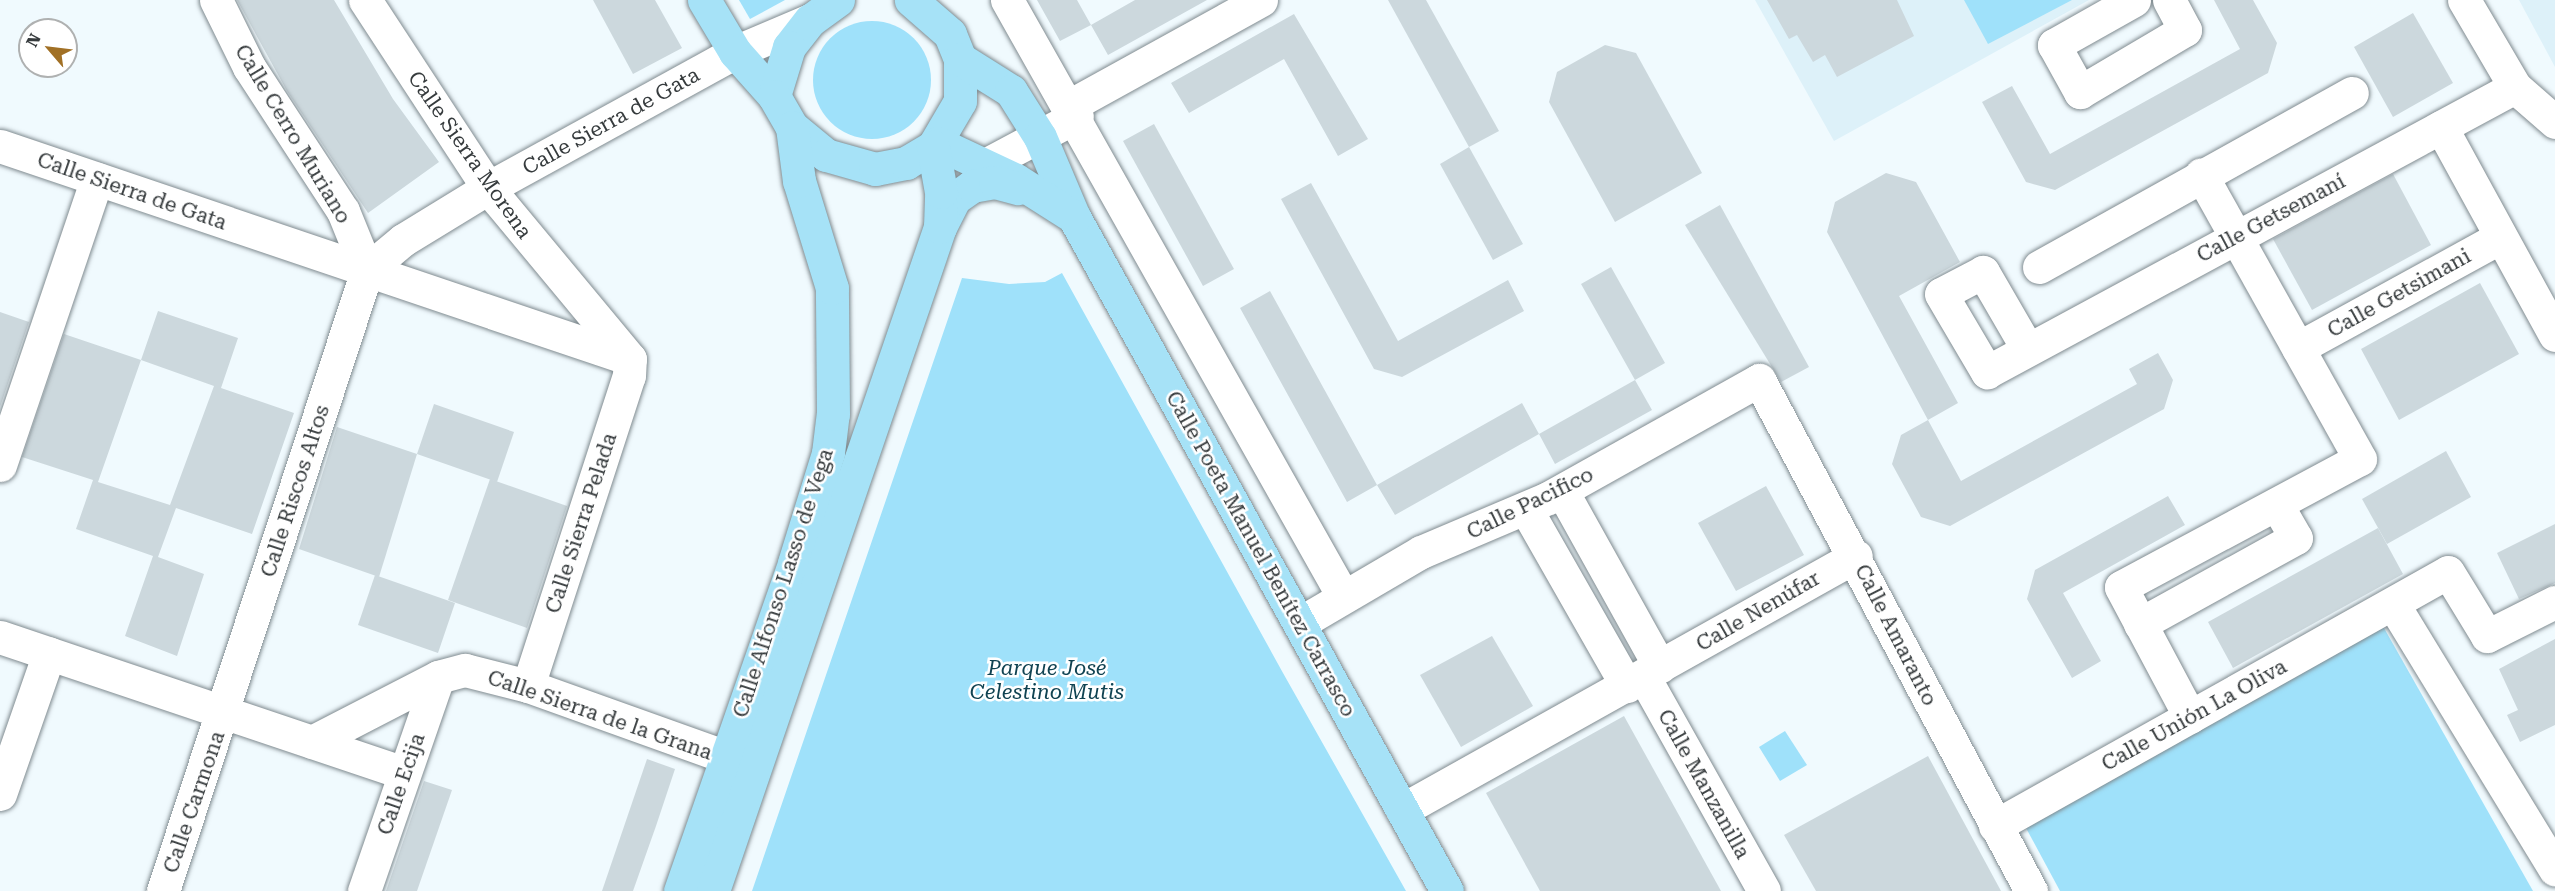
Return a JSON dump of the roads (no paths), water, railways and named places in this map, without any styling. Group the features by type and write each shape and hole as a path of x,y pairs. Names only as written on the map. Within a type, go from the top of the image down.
{"main road":[{"path":"704,0 735,52 774,96 792,127 826,155 865,169 906,163 935,145 960,101 960,59 927,6"},
{"path":"774,96 789,46 810,20 838,0"},
{"name":"Calle Poeta Manuel Benítez Carrasco","path":"960,59 1011,92 1040,137 1074,218 1447,891"},
{"name":"Calle Alfonso Lasso de Vega","path":"680,891 797,552 828,453 833,414 832,288 799,181 792,127"},
{"name":"Calle Poeta Manuel Benítez Carrasco","path":"935,145 985,165 1037,193 1074,218"},
{"name":"Calle Alfonso Lasso de Vega","path":"713,891 940,227 942,192 935,145"},
{"path":"940,227 955,198 972,186 996,182 1037,193"}],"street":[{"name":"Calle Cerro Muriano","path":"216,0 249,68 343,211 367,270"},
{"name":"Calle Sierra Morena","path":"365,0 488,188 630,359"},
{"path":"1007,0 1074,110 1343,596"},
{"path":"985,165 1040,137 1074,110 1261,0"},
{"path":"2134,0 2054,45 2080,92 2185,30 2169,0"},
{"path":"2464,0 2515,87 2555,122"},
{"name":"Calle Sierra de Gata","path":"367,270 403,240 488,188 735,52 810,20"},
{"name":"Calle Getsemaní","path":"2027,348 2515,87"},
{"path":"2039,267 2201,174 2352,93"},
{"path":"2441,127 2555,335"},
{"name":"Calle Sierra de Gata","path":"0,146 630,359"},
{"path":"2190,717 2121,587 2360,459 2201,174"},
{"path":"0,465 97,179"},
{"name":"Calle Getsimani","path":"2298,348 2501,237"},
{"name":"Calle Riscos Altos","path":"225,712 367,270"},
{"name":"Calle Sierra Pelada","path":"528,686 629,376 630,359"},
{"name":"Calle Pacifico","path":"1300,623 1421,552 1526,509 1562,491 1759,380"},
{"name":"Calle Amaranto","path":"1759,380 1856,556 1995,826 2031,891"},
{"name":"Calle Manzanilla","path":"1562,491 1644,676 1764,891"},
{"name":"Calle Manzanilla","path":"1526,509 1644,676"},
{"name":"Calle Nenúfar","path":"1402,810 1856,556"},
{"name":"Calle Unión La Oliva","path":"1995,826 2448,572 2487,636 2555,602"},
{"path":"2393,604 2554,864"},
{"path":"0,637 404,773"},
{"path":"0,794 49,653"},
{"name":"Calle Sierra de la Grana","path":"312,742 438,677 465,670 528,686 725,757"},
{"name":"Calle Ecija","path":"364,891 438,677"},
{"name":"Calle Carmona","path":"163,891 225,712"},
{"path":"725,757 755,768"}],"park label":[{"name":"Parque José Celestino Mutis","path":"1047,680"}]}
